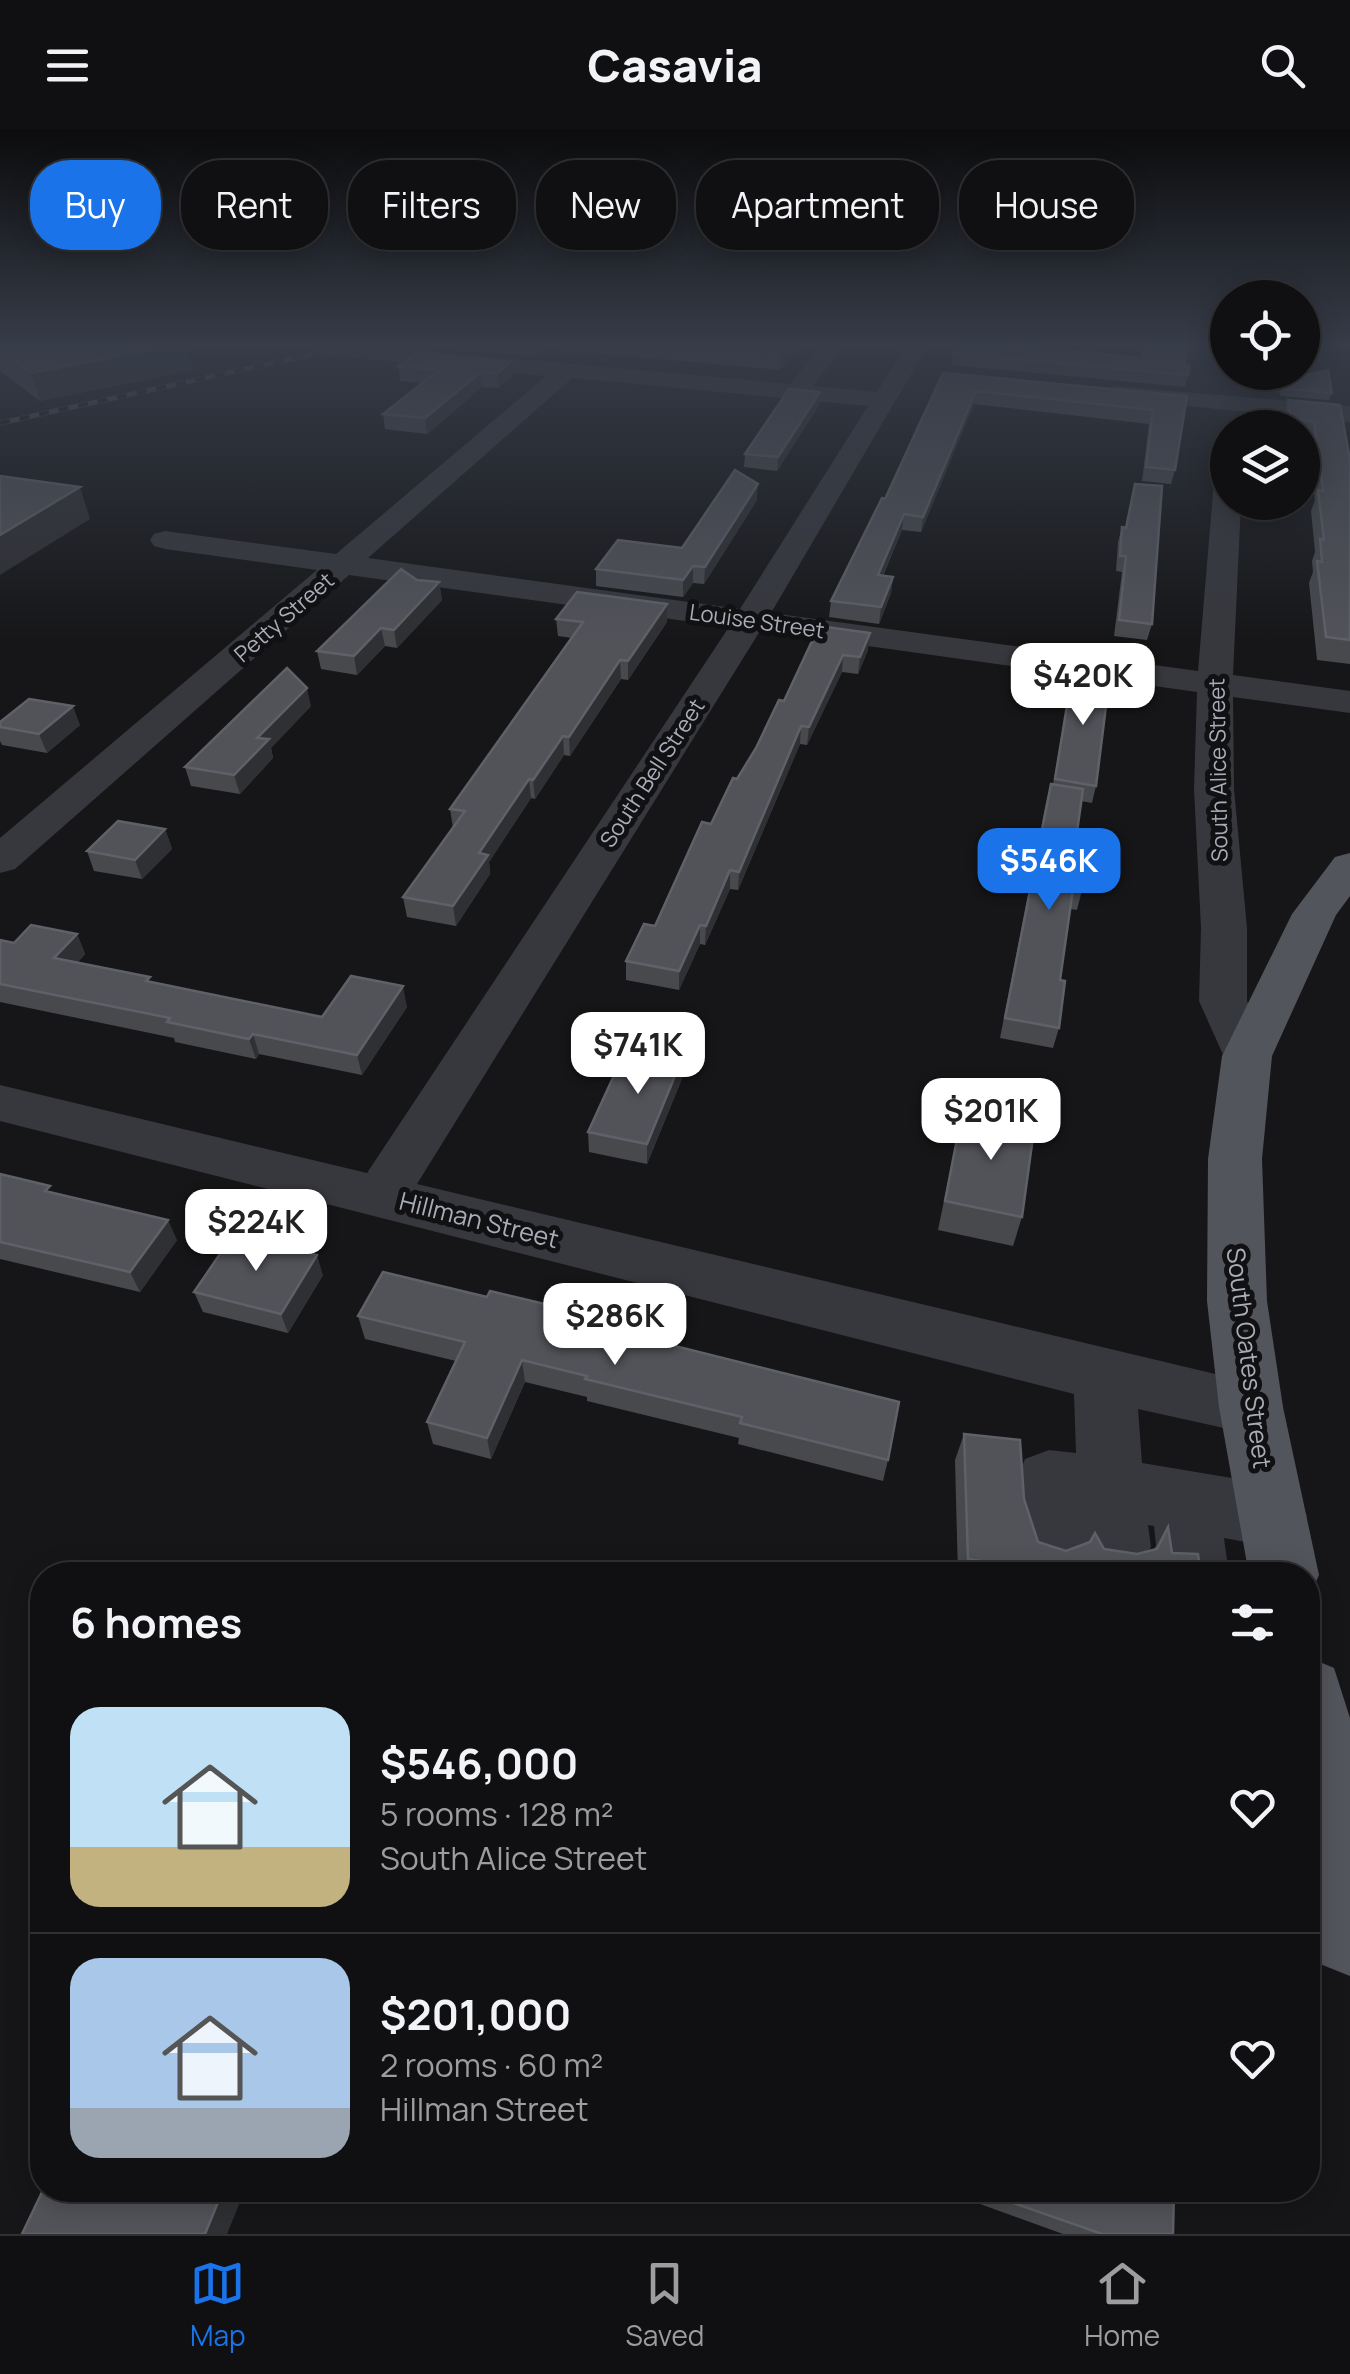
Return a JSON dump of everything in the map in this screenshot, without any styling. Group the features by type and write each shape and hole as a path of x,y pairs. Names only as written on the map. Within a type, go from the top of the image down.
{"main road":[{"name":"South Oates Street","path":"1278,1546 1251,1407 1237,1301 1235,1159 1246,1056 1314,914 1350,866"},
{"path":"1320,1793 1350,1934"}],"street":[{"name":"Petty Street","path":"0,860 482,445"},
{"name":"South Bell Street","path":"381,1196 860,445"},
{"name":"South Alice Street","path":"1225,520 1215,683 1214,789 1224,928 1224,1001 1246,1056"},
{"name":"Louise Street","path":"165,540 1350,702"},
{"name":"Hillman Street","path":"0,1103 1104,1375 1251,1407"},
{"path":"1104,1375 1093,1525 1185,1498 1278,1546"},
{"path":"1185,1498 1192,1562"}],"building":[{"path":"751,445 786,445 778,457 745,454"},
{"path":"910,445 953,445 923,517 904,514 878,575 893,577 881,607 831,601 882,498 885,499"},
{"path":"1149,445 1179,445 1175,470 1146,467"},
{"path":"1320,445 1347,445 1350,640 1326,637 1317,561 1322,562 1320,539 1324,540 1320,490 1323,491"},
{"path":"735,470 758,484 705,567 693,566 683,580 596,569 618,540 682,548"},
{"path":"0,476 80,487 0,535"},
{"path":"1135,484 1162,486 1152,624 1119,620 1126,556 1120,556 1122,527 1126,528"},
{"path":"401,569 417,580 439,582 394,630 381,628 354,656 317,651"},
{"path":"577,592 667,604 628,661 620,660 569,737 563,736 533,780 529,779 479,853 488,855 453,906 403,897 465,811 450,809 583,622 556,619"},
{"path":"819,626 870,633 860,657 843,655 809,727 801,726 739,872 730,870 706,926 700,925 679,971 626,961 644,924 655,926 702,822 711,824 779,700 784,701"},
{"path":"287,668 307,688 257,738 269,739 234,775 185,767"},
{"path":"1073,669 1110,674 1096,786 1055,779"},
{"path":"29,699 73,706 39,734 0,727 0,722"},
{"path":"1051,784 1083,789 1075,846 1088,848 1082,890 1073,889 1060,980 1065,981 1059,1028 1005,1018"},
{"path":"118,821 165,829 135,860 87,851"},
{"path":"31,925 77,934 54,958 322,1017 351,976 403,986 357,1055 253,1034 249,1039 167,1022 170,1018 0,984 0,940 14,943"},
{"path":"653,1043 686,1049 647,1144 588,1132 617,1069 640,1074"},
{"path":"963,1108 1035,1122 1022,1217 945,1201"},
{"path":"0,1174 50,1186 45,1191 168,1220 130,1272 0,1242"},
{"path":"233,1235 317,1255 281,1314 194,1292"},
{"path":"383,1272 487,1297 490,1291 579,1312 575,1321 899,1402 888,1460 740,1423 742,1417 522,1360 487,1438 427,1422 465,1342 358,1316"},
{"path":"964,1434 1020,1440 1024,1499 1038,1542 1066,1551 1090,1542 1095,1533 1104,1549 1137,1554 1157,1549 1168,1527 1172,1553 1198,1554 1199,1562 988,1562 968,1559"},
{"path":"37,2202 218,2202 205,2234 22,2234"},
{"path":"1011,2202 1174,2202 1173,2234 1102,2234"}]}
